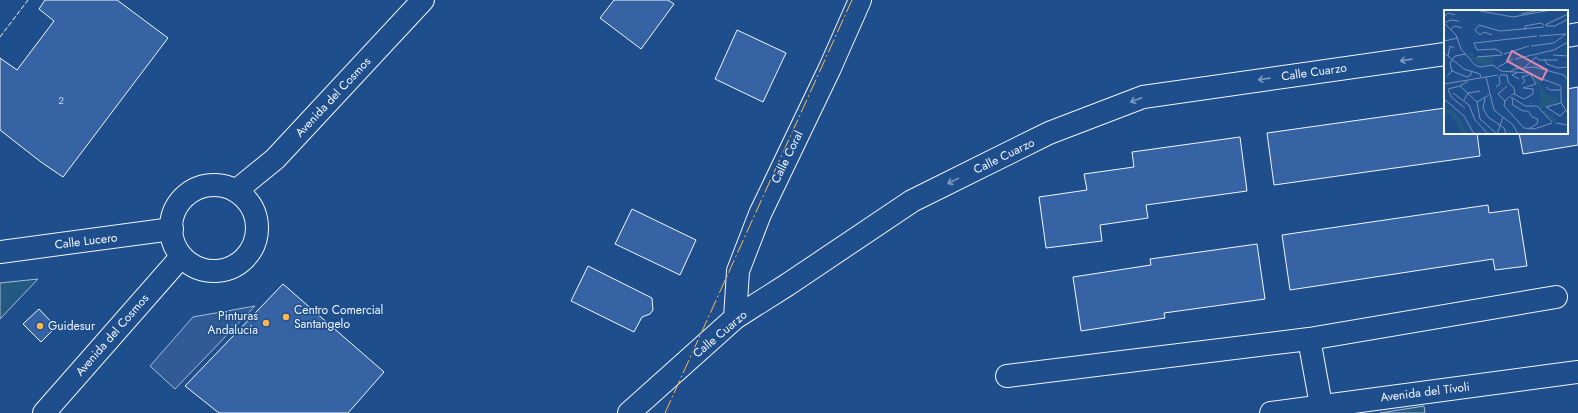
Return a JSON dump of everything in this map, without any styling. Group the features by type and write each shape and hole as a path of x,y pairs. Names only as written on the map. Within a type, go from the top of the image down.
{"street":[{"name":"Avenida del Cosmos","path":"237,190 275,159 423,0"},
{"name":"Calle Coral","path":"735,318 738,271 760,214 830,68 860,0"},
{"path":"1568,36 1578,34"},
{"name":"Calle Cuarzo","path":"629,413 735,318 788,286 912,201 1049,133 1143,97 1444,54"},
{"path":"216,184 237,190 251,203 258,220 256,242 250,253 240,264 231,269 216,272 198,269 181,257 172,240 172,218 176,205 187,194 201,186 216,184"},
{"name":"Calle Lucero","path":"0,252 172,229"},
{"name":"Avenida del Cosmos","path":"44,413 181,257"},
{"path":"1007,376 1309,339 1556,297"},
{"path":"1309,339 1321,405"},
{"name":"Avenida del Tívoli","path":"1271,413 1321,405 1578,372"}],"green space":[{"path":"38,279 0,319 0,283"},
{"path":"1424,406 1425,413 1380,413"}],"shaded area":[{"path":"255,306 175,389 150,366 193,317"}],"building":[{"path":"45,0 117,0 168,38 63,177 0,130 0,58 17,70 54,21 39,9"},
{"path":"614,0 668,0 674,4 641,49 600,18"},
{"path":"737,30 786,53 763,102 715,79"},
{"path":"1578,87 1578,145 1523,154 1519,134 1568,134 1568,89"},
{"path":"1444,108 1444,134 1477,134 1480,156 1274,185 1267,133"},
{"path":"1240,137 1247,191 1146,205 1148,218 1100,225 1102,241 1046,248 1039,197 1087,190 1084,174 1134,167 1132,152"},
{"path":"1488,205 1489,213 1518,209 1527,266 1495,270 1493,259 1290,290 1282,235"},
{"path":"632,209 696,240 680,275 615,244"},
{"path":"1257,244 1265,299 1164,313 1165,318 1081,331 1073,277 1151,265 1150,259"},
{"path":"588,266 652,298 653,310 650,314 642,317 634,332 571,301"},
{"name":"Centro Comercial Santangelo","path":"283,284 384,372 348,413 219,413 185,386"},
{"name":"Guidesur","path":"39,309 56,327 41,342 23,324"}],"fence":[{"path":"0,37 28,0"}],"power":[{"path":"665,413 852,0"}],"place":[{"name":"Centro Comercial Santangelo","path":"286,317"},
{"name":"Pinturas Andalucía","path":"266,323"},
{"name":"Guidesur","path":"40,326"}]}
